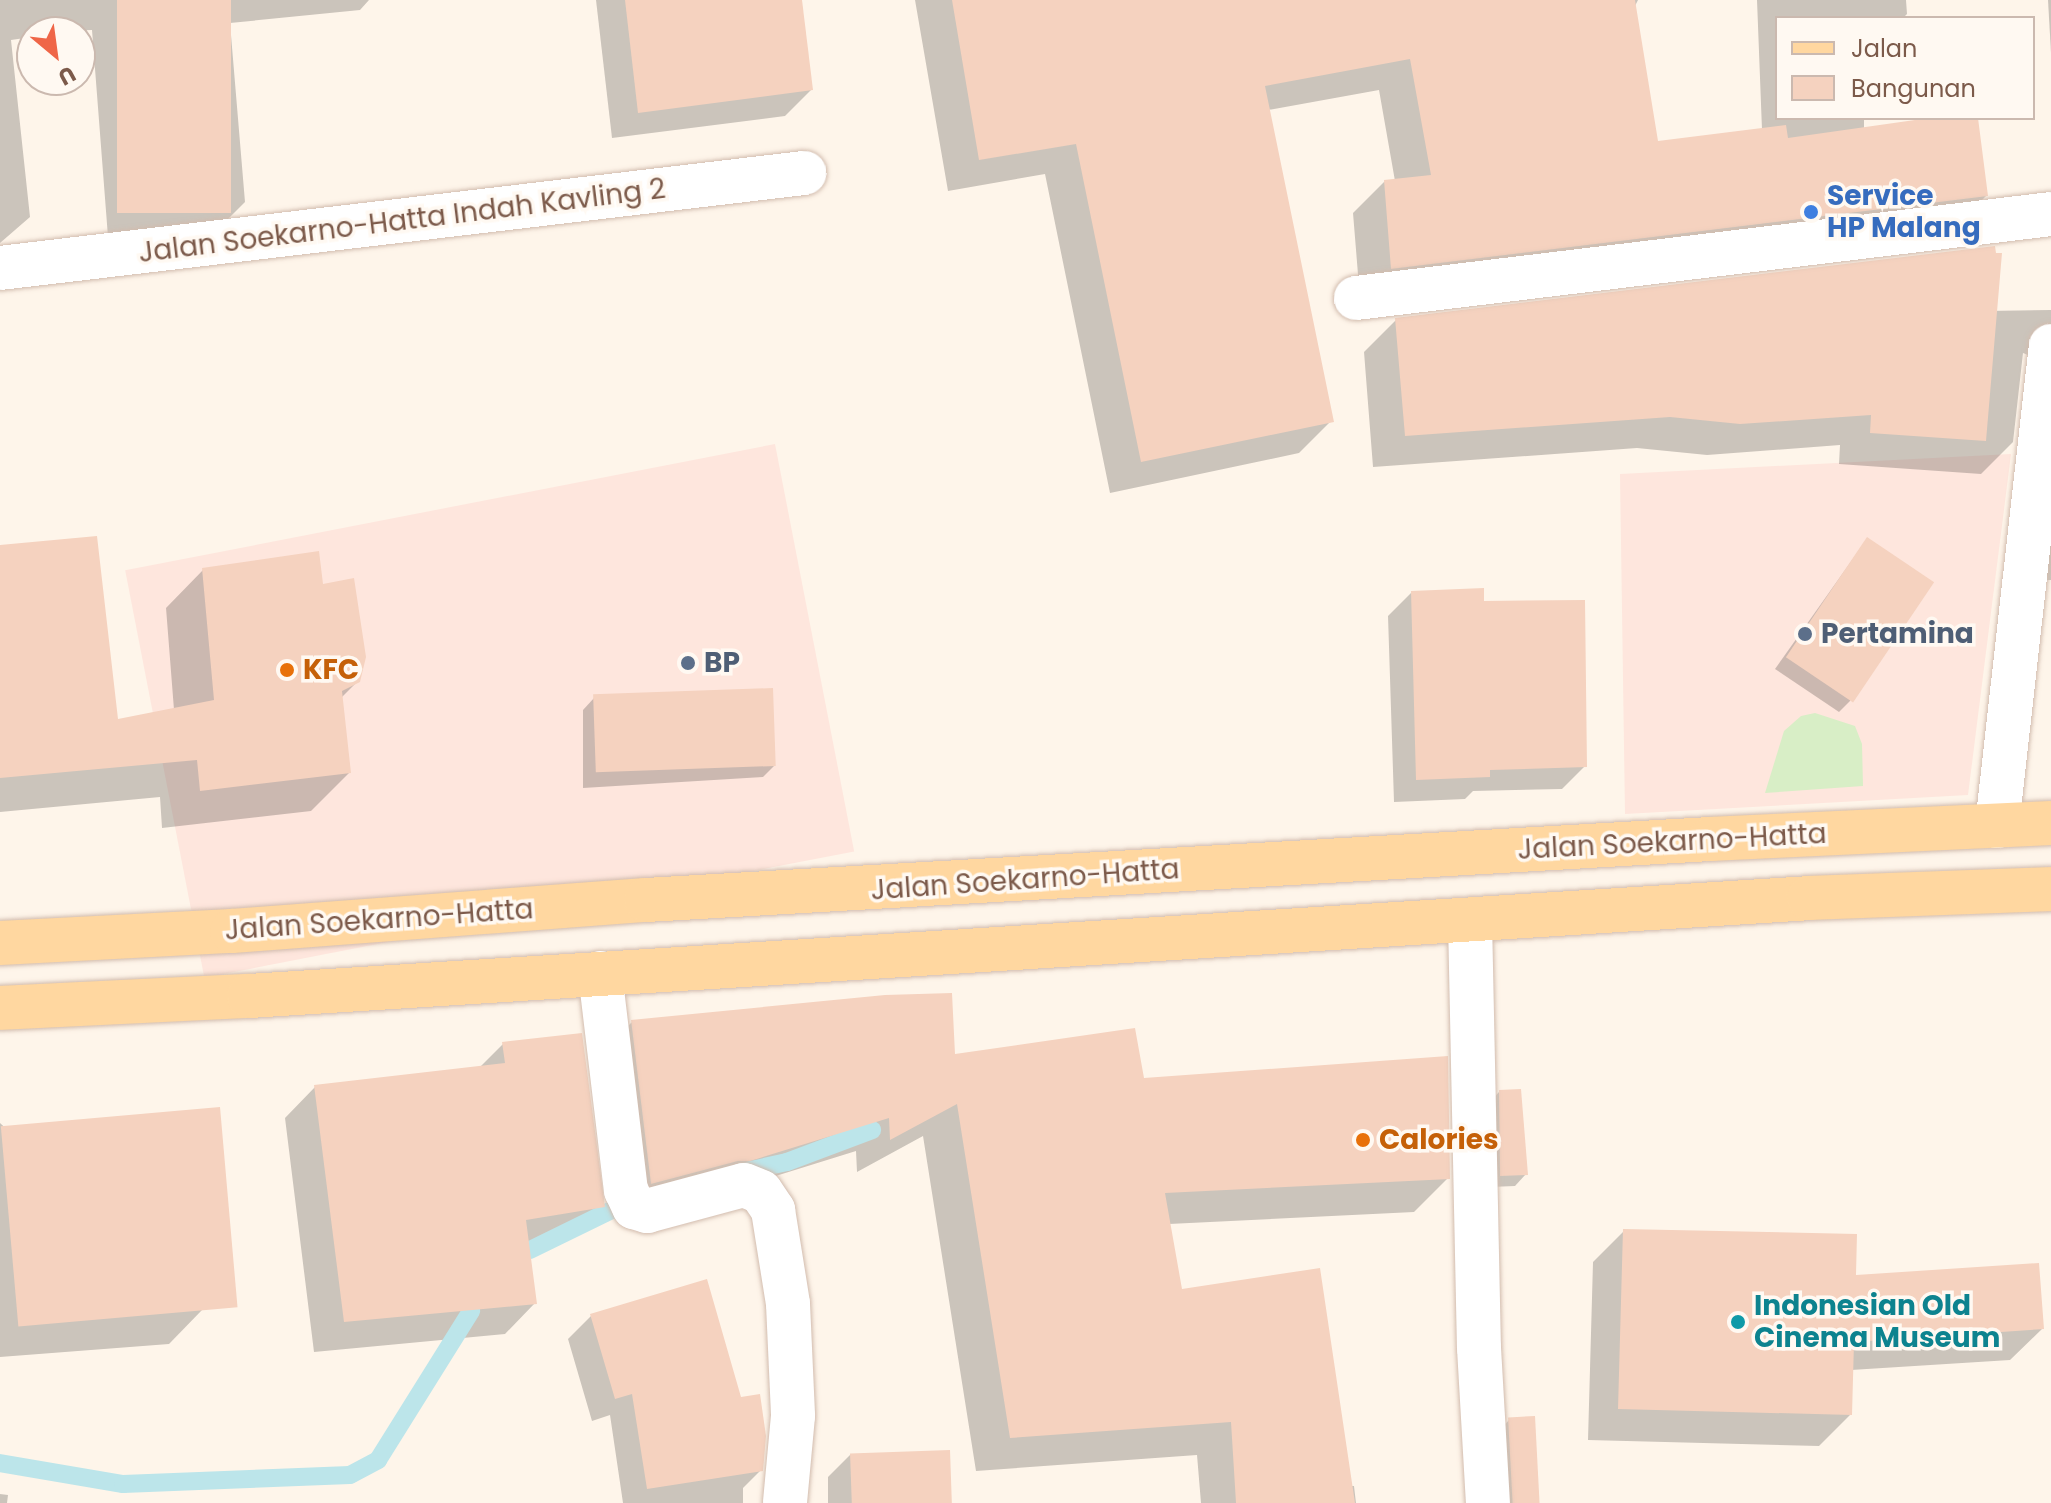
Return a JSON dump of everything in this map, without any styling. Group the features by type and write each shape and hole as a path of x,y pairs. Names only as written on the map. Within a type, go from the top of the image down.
{"main road":[{"name":"Jalan Soekarno-Hatta","path":"0,943 232,931 646,900 2051,823"},
{"path":"0,1008 1809,898 2051,889"}],"street":[{"name":"Jalan Soekarno-Hatta Indah Kavling 2","path":"0,268 804,173"},
{"path":"1356,298 2051,214"},
{"path":"1997,826 2051,346"},
{"path":"1470,920 1479,1348 1488,1503"},
{"path":"600,973 630,1198 647,1211 744,1185 754,1187 769,1200 788,1304 793,1416 785,1503"}],"shaded area":[{"path":"775,444 854,851 204,978 125,570"},
{"name":"Pertamina","path":"2011,454 1968,795 1625,814 1620,474"}],"green space":[{"path":"1815,713 1855,726 1862,744 1863,786 1765,793 1784,731 1801,716"}],"building":[{"path":"117,0 231,0 231,213 117,213"},
{"path":"625,0 802,0 813,90 638,113"},
{"path":"952,0 1635,0 1658,141 1786,125 1788,138 1915,120 1978,120 1988,196 1391,269 1384,180 1431,175 1410,59 1265,86 1334,422 1141,462 1076,144 979,160"},
{"path":"1995,246 1996,253 2002,253 1986,441 1870,433 1871,415 1740,424 1670,417 1405,436 1395,318"},
{"path":"97,536 118,719 214,700 202,568 319,551 323,584 354,578 366,657 360,682 342,691 351,773 200,791 197,760 0,778 0,545"},
{"path":"1867,537 1934,582 1853,703 1786,657"},
{"path":"1484,588 1484,601 1585,600 1587,767 1490,770 1490,777 1416,780 1411,591"},
{"path":"773,688 776,766 596,772 593,694"},
{"path":"952,993 955,1054 1135,1028 1144,1078 1448,1056 1450,1179 1165,1193 1182,1289 1320,1268 1355,1503 1236,1503 1231,1422 1010,1438 957,1104 890,1140 889,1118 750,1161 738,1161 651,1184 631,1020 885,995"},
{"path":"582,1033 605,1207 526,1220 537,1304 344,1322 314,1085 505,1063 502,1042"},
{"path":"1521,1089 1528,1175 1500,1176 1499,1090"},
{"path":"220,1107 238,1307 18,1326 1,1126"},
{"name":"Indonesian Old Cinema Museum","path":"1623,1229 1857,1234 1856,1275 2039,1263 2044,1329 1854,1342 1852,1415 1618,1409"},
{"path":"707,1279 741,1397 760,1394 766,1436 763,1471 647,1489 632,1394 615,1399 590,1314"},
{"path":"1535,1416 1540,1503 1513,1503 1508,1417"},
{"path":"950,1450 952,1503 852,1503 850,1453"}],"waterway":[{"path":"738,1173 787,1162 872,1130"},
{"path":"530,1250 632,1200"},
{"path":"0,1463 123,1484 350,1475 378,1460 471,1311"}],"place":[{"name":"Service HP Malang","path":"1811,212"},
{"name":"Pertamina","path":"1805,634"},
{"name":"BP","path":"688,663"},
{"name":"KFC","path":"287,670"},
{"name":"Calories","path":"1363,1140"},
{"name":"Indonesian Old Cinema Museum","path":"1738,1322"}]}
